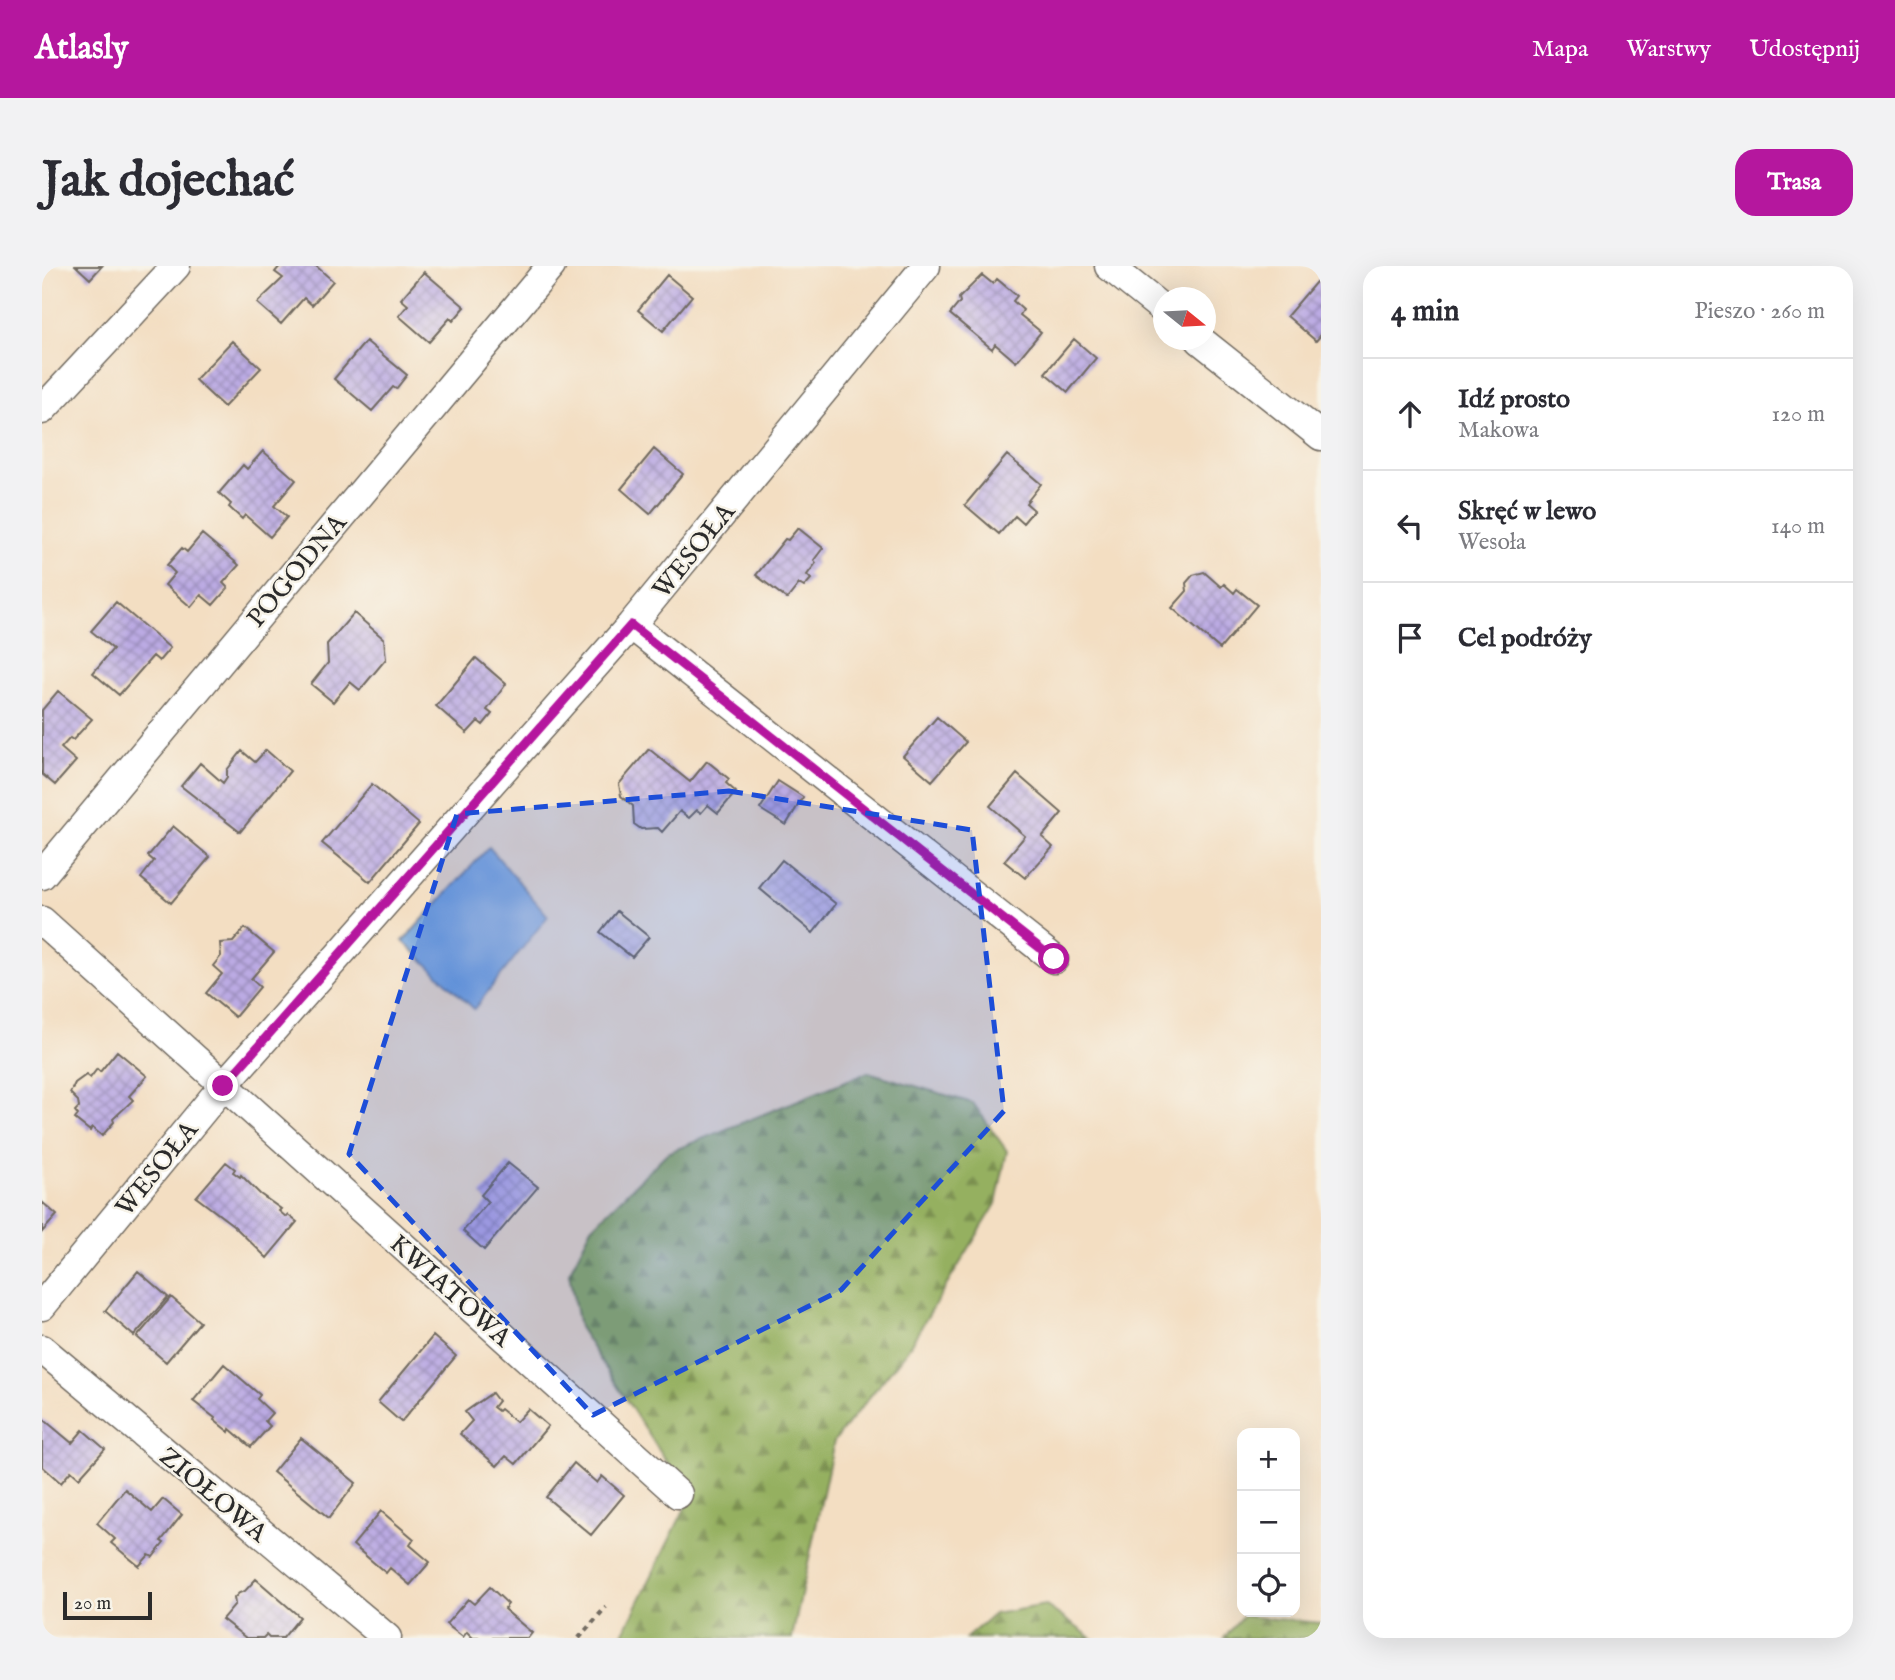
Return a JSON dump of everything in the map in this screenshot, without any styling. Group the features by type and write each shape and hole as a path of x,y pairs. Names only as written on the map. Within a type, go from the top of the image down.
{"street":[{"path":"42,410 176,266"},
{"name":"POGODNA","path":"42,874 551,266"},
{"name":"WESOŁA","path":"42,1306 223,1086 631,625 926,266"},
{"path":"1109,266 1153,301"},
{"path":"1213,350 1321,436"},
{"path":"631,625 1054,959"},
{"path":"42,920 223,1086"},
{"name":"KWIATOWA","path":"223,1086 678,1494"},
{"name":"ZIOŁOWA","path":"42,1349 387,1638"}],"path":[{"path":"579,1638 606,1607"}],"highlighted area":[{"path":"729,791 972,830 1004,1111 841,1290 593,1415 349,1154 457,814"}],"green space":[{"path":"868,1072 973,1103 1007,1151 996,1204 906,1352 834,1441 792,1638 621,1638 690,1498 579,1327 569,1273 592,1227 667,1153"},
{"path":"1045,1605 1092,1638 966,1638 994,1614"},
{"path":"1242,1617 1321,1623 1321,1638 1224,1638"}],"water":[{"path":"489,847 548,916 474,1009 403,941"}],"building":[{"path":"76,266 102,266 90,279"},
{"path":"280,266 316,266 333,281 312,305 304,298 281,324 257,303 283,278 275,272"},
{"path":"424,272 465,307 453,321 450,318 429,342 399,316 408,305 401,299"},
{"path":"667,275 692,296 663,331 638,310"},
{"path":"982,275 993,284 997,279 1017,296 1013,301 1023,310 1020,315 1041,332 1016,362 995,344 992,349 950,314 960,302 959,298"},
{"path":"1321,276 1321,335 1316,341 1287,316"},
{"path":"1074,339 1096,358 1068,392 1045,373"},
{"path":"232,341 261,368 224,407 195,380"},
{"path":"366,341 407,375 372,411 334,379"},
{"path":"654,449 683,474 650,514 621,489"},
{"path":"263,451 296,480 274,506 287,517 270,537 245,515 242,519 219,493 243,465 247,469"},
{"path":"1007,455 1041,484 1026,503 1034,510 1023,523 1015,516 999,534 965,505"},
{"path":"798,528 823,548 807,575 811,579 804,587 799,584 787,599 756,575 785,539 788,540"},
{"path":"202,534 239,565 223,583 228,588 213,605 201,595 191,607 165,585 175,573 167,565 182,548 187,552"},
{"path":"1204,572 1221,587 1224,584 1234,593 1237,589 1257,605 1220,649 1172,608 1187,591 1186,583 1193,575"},
{"path":"116,602 170,648 159,661 153,656 119,695 93,673 113,649 91,631"},
{"path":"354,613 384,639 386,659 360,690 350,682 333,702 311,684 328,663 327,644"},
{"path":"476,658 506,684 487,710 492,714 483,725 478,721 467,733 436,706"},
{"path":"58,691 92,719 73,740 70,738 61,748 76,761 55,785 42,774 42,710"},
{"path":"937,717 966,742 932,781 903,756"},
{"path":"649,749 690,782 707,761 729,779 726,783 736,792 718,813 708,805 701,813 697,810 689,818 680,811 662,832 658,828 641,829 634,824 633,806 621,796 619,784"},
{"path":"266,750 290,771 240,832 181,786 200,763 223,783 227,770 242,751 255,762"},
{"path":"1017,774 1062,813 1042,837 1053,847 1025,878 1004,861 1025,836 990,806"},
{"path":"778,781 803,797 786,825 760,809"},
{"path":"372,784 419,824 370,882 322,843"},
{"path":"173,826 210,857 171,903 141,878 154,861 148,856"},
{"path":"782,860 836,904 813,933 759,888"},
{"path":"617,911 649,937 632,957 600,932"},
{"path":"245,928 274,952 251,979 260,987 235,1017 206,993 222,974 213,966 221,956 220,943 233,942"},
{"path":"117,1051 147,1076 129,1096 133,1100 113,1119 114,1122 102,1136 92,1127 90,1131 75,1119 78,1115 75,1111 79,1107 78,1101 70,1093 75,1083 86,1075 90,1078 97,1069 100,1072"},
{"path":"226,1162 235,1169 233,1172 240,1177 241,1175 260,1194 281,1209 279,1211 286,1217 288,1215 297,1222 267,1258 233,1225 196,1197"},
{"path":"508,1163 538,1187 484,1250 463,1231 488,1202 481,1195"},
{"path":"42,1202 57,1215 42,1232"},
{"path":"138,1271 168,1297 134,1336 105,1311"},
{"path":"171,1297 200,1322 166,1362 137,1337"},
{"path":"433,1336 456,1356 401,1422 378,1402"},
{"path":"224,1364 260,1395 257,1399 272,1413 265,1421 270,1426 251,1447 193,1401"},
{"path":"492,1393 498,1401 493,1407 498,1411 500,1409 516,1422 528,1409 548,1426 516,1464 506,1456 497,1466 460,1434 472,1421 465,1412"},
{"path":"42,1418 72,1443 83,1430 105,1449 79,1478 71,1471 61,1483 42,1466"},
{"path":"301,1438 356,1483 329,1518 273,1472"},
{"path":"574,1463 597,1483 602,1476 624,1495 591,1535 546,1497"},
{"path":"125,1489 152,1512 163,1499 182,1515 161,1541 164,1543 153,1557 149,1555 139,1566 111,1543 115,1539 97,1523"},
{"path":"381,1511 414,1539 410,1545 430,1562 410,1585 390,1568 386,1573 353,1545"},
{"path":"256,1579 300,1617 283,1638 269,1638 266,1635 263,1638 246,1638 222,1619 235,1604 234,1598"},
{"path":"490,1587 508,1604 504,1609 532,1633 528,1638 473,1638 467,1632 463,1637 446,1624 468,1599 474,1604"}],"route":[{"path":"223,1086 631,625 1054,959"}]}
